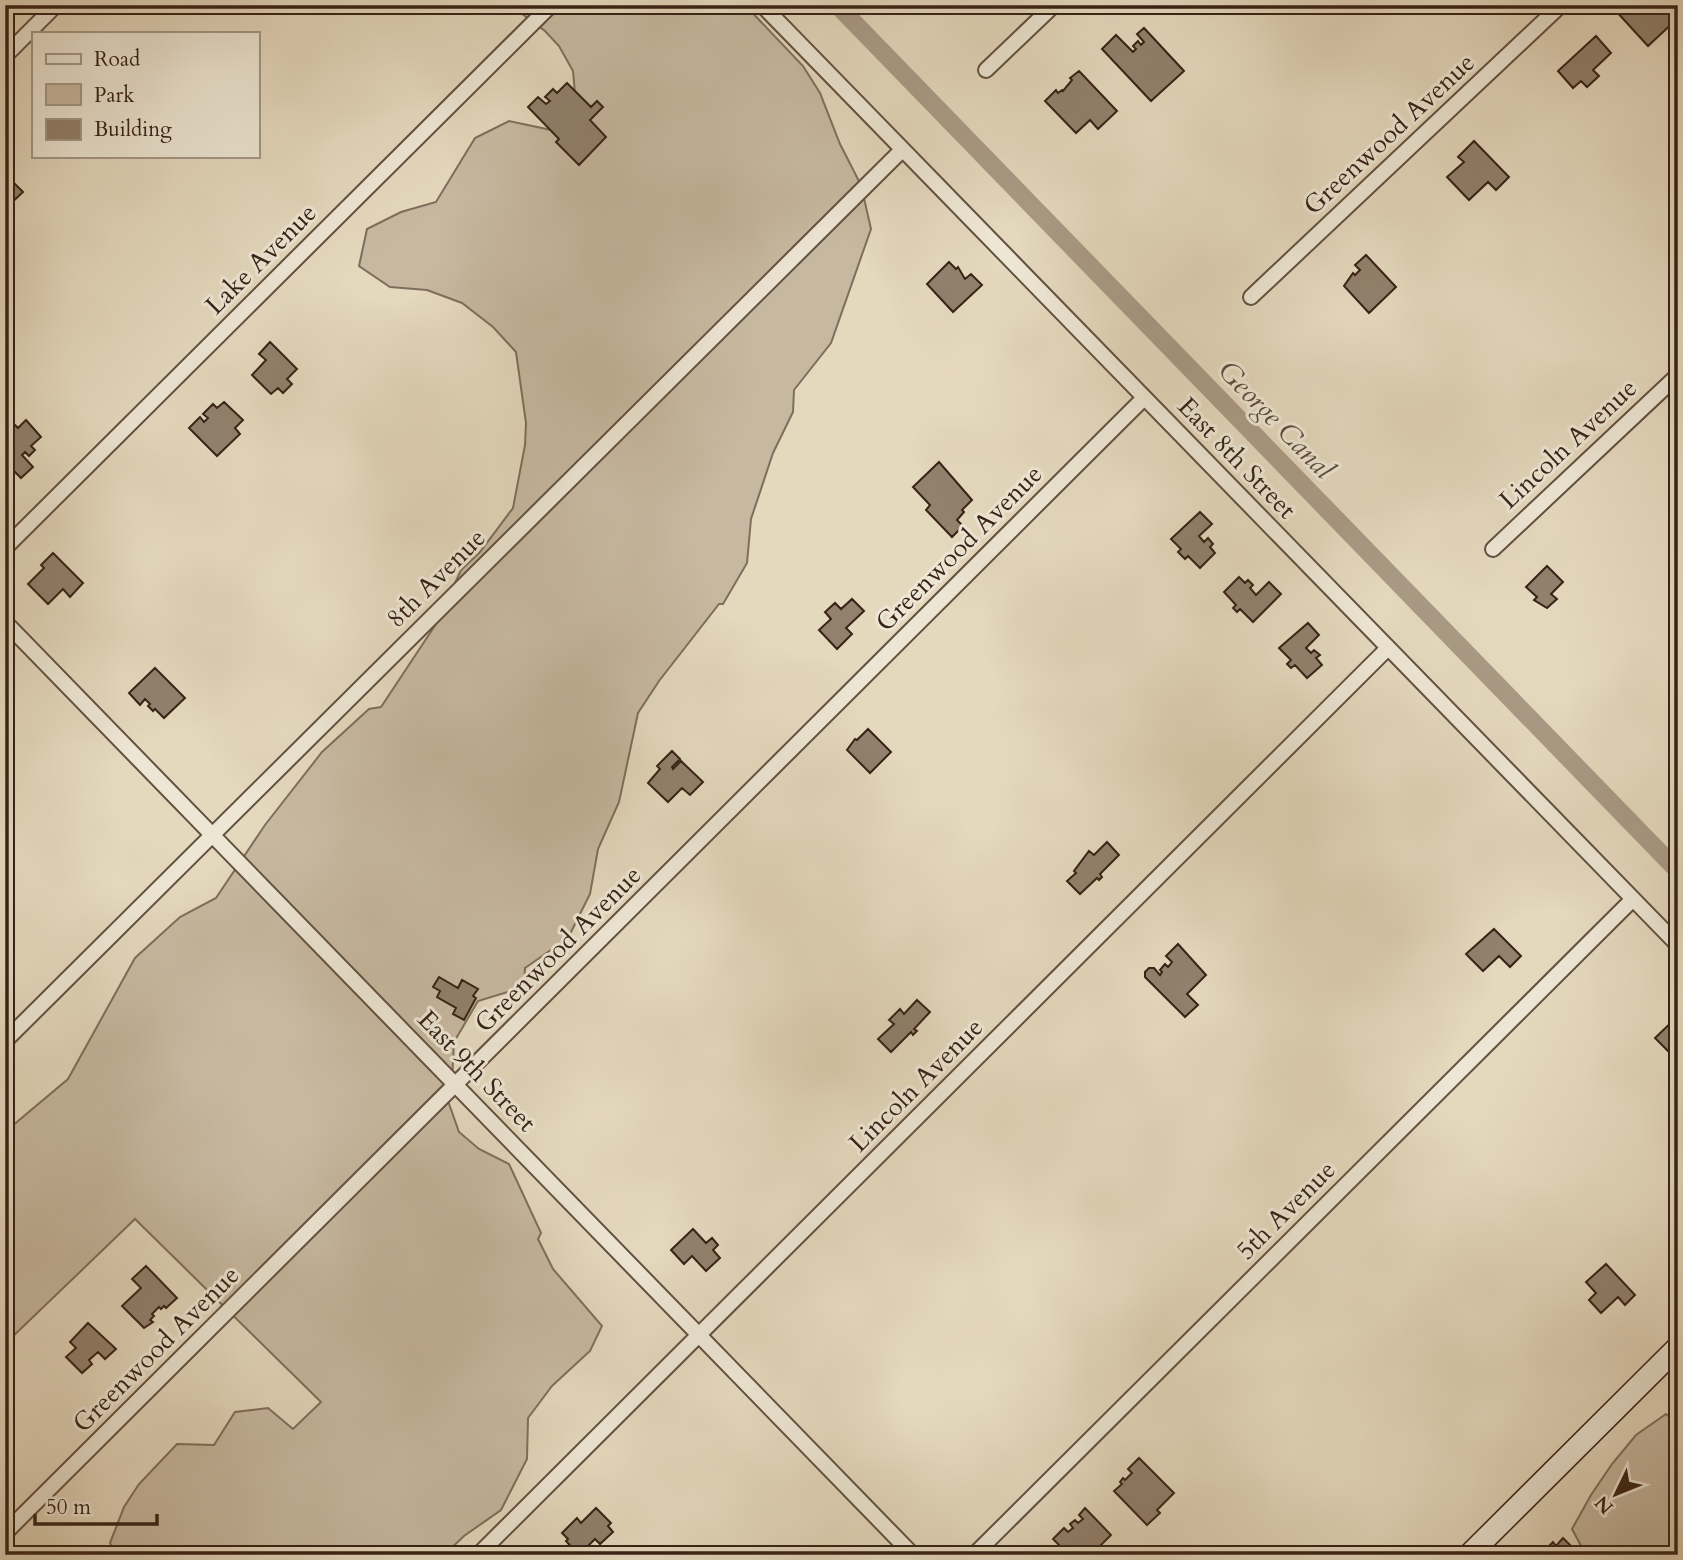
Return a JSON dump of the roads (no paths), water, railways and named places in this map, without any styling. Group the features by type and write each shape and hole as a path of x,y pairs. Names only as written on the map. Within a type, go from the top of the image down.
{"street":[{"path":"5,56 57,5"},
{"name":"Lake Avenue","path":"5,548 551,5"},
{"name":"East 8th Street","path":"762,5 1678,945"},
{"path":"986,70 1054,5"},
{"name":"Greenwood Avenue","path":"1251,297 1561,5"},
{"name":"8th Avenue","path":"5,1041 902,150"},
{"name":"Lincoln Avenue","path":"1493,549 1678,375"},
{"name":"Greenwood Avenue","path":"5,1533 1144,398"},
{"name":"East 9th Street","path":"5,622 913,1555"},
{"name":"Lincoln Avenue","path":"478,1555 1388,648"},
{"name":"5th Avenue","path":"974,1555 1632,900"},
{"path":"1469,1555 1678,1347"}],"waterway":[{"name":"George Canal","path":"837,5 1678,871"}]}
